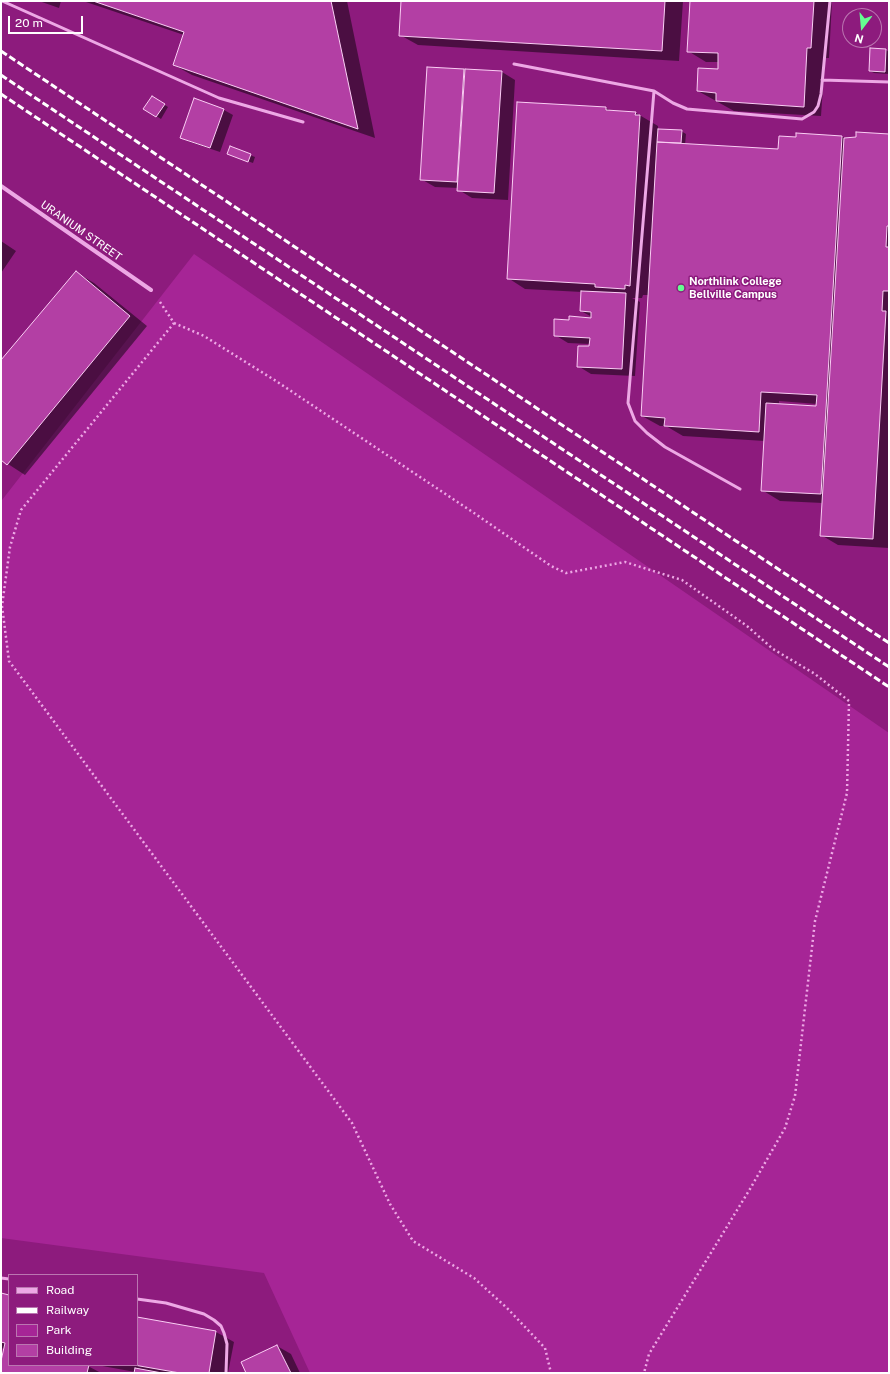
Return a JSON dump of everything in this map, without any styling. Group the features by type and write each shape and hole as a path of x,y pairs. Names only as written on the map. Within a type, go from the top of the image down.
{"street":[{"name":"URANIUM STREET","path":"1,186 151,290"}],"lane":[{"path":"2,1 219,98 303,122"},
{"path":"514,64 654,91 687,110 802,119 814,112 818,106 830,1"},
{"path":"822,80 889,82"},
{"path":"654,91 628,403 635,421 665,447 740,488"},
{"path":"138,1299 166,1303 204,1314 214,1320 224,1333 226,1344 226,1373"}],"path":[{"path":"151,290 174,323 204,336 276,381 551,566 566,573 625,562 682,580 747,626 773,648 815,674 849,701 847,793 815,921 795,1096 785,1128 750,1189 649,1354 644,1373"},
{"path":"174,323 21,510 10,547 2,606 8,661 352,1124 390,1204 413,1241 474,1278 507,1308 545,1348 551,1373"}],"green space":[{"path":"194,254 889,733 889,1373 310,1373 264,1273 1,1238 1,499 2,500"}],"building":[{"path":"93,1 331,1 358,129 173,65 184,32"},
{"path":"401,1 665,1 662,51 399,36"},
{"path":"690,1 814,1 811,48 807,48 804,107 716,101 716,93 697,91 698,68 718,69 718,53 687,52"},
{"path":"870,48 886,49 885,72 869,71"},
{"path":"427,67 464,69 457,182 420,180"},
{"path":"465,69 502,71 494,193 457,191"},
{"path":"152,96 165,104 156,117 143,109"},
{"path":"194,98 224,109 210,148 180,138"},
{"path":"517,102 606,107 606,110 636,112 635,115 640,115 630,286 625,285 625,289 595,287 595,284 507,279"},
{"path":"658,129 682,130 681,143 657,142"},
{"path":"856,132 889,134 889,226 887,226 886,247 889,247 889,291 883,291 882,311 886,311 873,539 820,536 844,138 856,137"},
{"path":"796,133 842,136 821,494 761,491 766,403 816,406 817,395 761,392 759,432 664,426 665,418 641,416 657,142 778,149 779,136 796,137"},
{"path":"230,146 251,154 248,162 227,154"},
{"path":"76,271 130,316 7,465 1,460 1,360"},
{"path":"581,291 626,293 622,369 577,367 578,346 589,346 590,338 554,336 554,319 569,320 569,316 591,318 591,312 580,311"},
{"path":"1,1293 8,1295 8,1366 89,1366 87,1373 1,1373 1,1361 5,1343 1,1342"},
{"path":"138,1317 216,1331 209,1373 180,1373 138,1366"},
{"path":"277,1345 291,1373 246,1373 241,1362"},
{"path":"135,1368 162,1373 134,1373"}],"railway":[{"path":"1,51 889,643"},
{"path":"1,75 889,667"},
{"path":"1,94 889,687"}],"place":[{"name":"Northlink College Bellville Campus","path":"681,288"}]}
